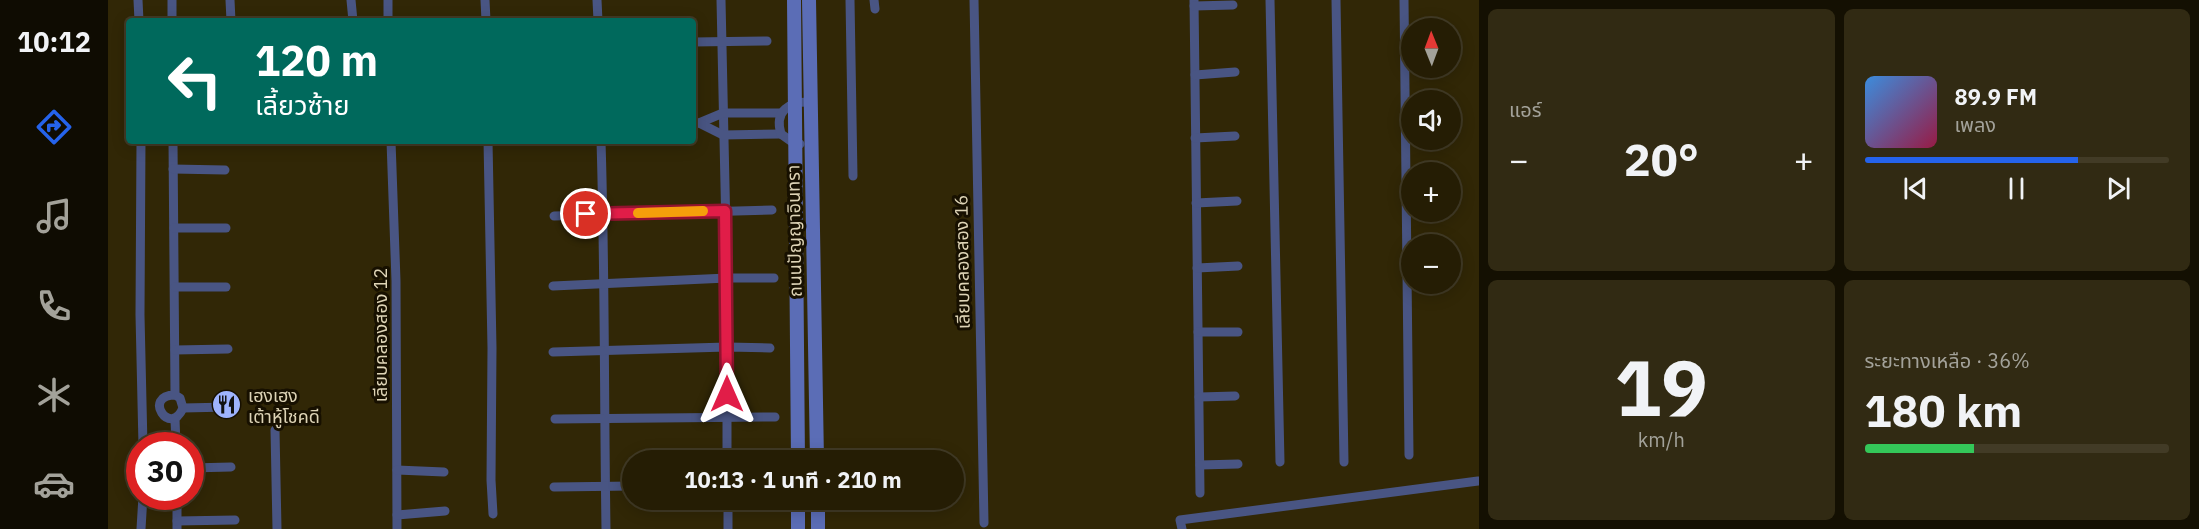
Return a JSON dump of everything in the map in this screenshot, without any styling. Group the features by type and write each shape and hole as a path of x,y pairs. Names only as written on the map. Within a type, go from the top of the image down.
{"street":[{"path":"138,0 139,18"},
{"path":"172,0 172,18"},
{"path":"230,0 231,18"},
{"path":"351,0 353,18"},
{"path":"388,0 388,18"},
{"path":"485,0 486,18"},
{"path":"597,0 598,18"},
{"path":"721,0 727,278 727,450"},
{"name":"ถนนปัญญาอินทรา","path":"794,0 798,450"},
{"name":"ถนนปัญญาอินทรา","path":"809,0 817,450"},
{"path":"850,0 853,176"},
{"name":"เลียบคลองสอง 16","path":"974,0 984,523"},
{"path":"1270,0 1280,462"},
{"path":"1336,0 1344,462"},
{"path":"1404,0 1409,455"},
{"path":"1200,493 1194,3 1233,5"},
{"path":"696,42 766,41"},
{"path":"1195,75 1235,72"},
{"path":"811,102 795,102 781,113 777,123 781,134 795,144 811,144"},
{"path":"696,123 723,113 781,113"},
{"path":"696,123 723,135 781,134"},
{"path":"1196,138 1235,136"},
{"path":"141,144 143,432"},
{"path":"173,144 175,396"},
{"name":"เลียบคลองสอง 12","path":"391,144 396,281 397,529"},
{"path":"488,144 493,514"},
{"path":"601,144 606,529"},
{"path":"173,169 225,170"},
{"path":"1196,203 1237,201"},
{"path":"554,216 772,210"},
{"path":"174,228 226,228"},
{"path":"1197,268 1238,266"},
{"path":"553,286 604,286 727,278 774,278"},
{"path":"174,286 226,287"},
{"path":"1198,333 1238,332"},
{"path":"553,352 603,349 770,348"},
{"path":"175,350 228,349"},
{"path":"168,395 175,396 180,398 183,408 181,415 167,418 161,414 159,407 168,395"},
{"path":"1199,398 1235,396"},
{"path":"183,408 229,407"},
{"path":"555,419 775,417"},
{"path":"175,418 176,432"},
{"path":"275,430 277,529"},
{"path":"1200,465 1238,464"},
{"path":"204,468 231,467"},
{"path":"397,470 444,472"},
{"path":"1182,529 1180,520 1478,481"},
{"path":"554,487 622,486"},
{"path":"141,529 142,510"},
{"path":"728,510 728,529"},
{"path":"798,510 798,529"},
{"path":"818,510 818,529"},
{"path":"397,515 446,511"},
{"path":"177,525 235,520"}],"slow traffic":[{"path":"638,213 703,211"}],"place":[{"name":"เฮงเฮง เต้าหู้โชคดี","path":"227,405"}],"route":[{"path":"586,214 725,211 727,394"}]}
